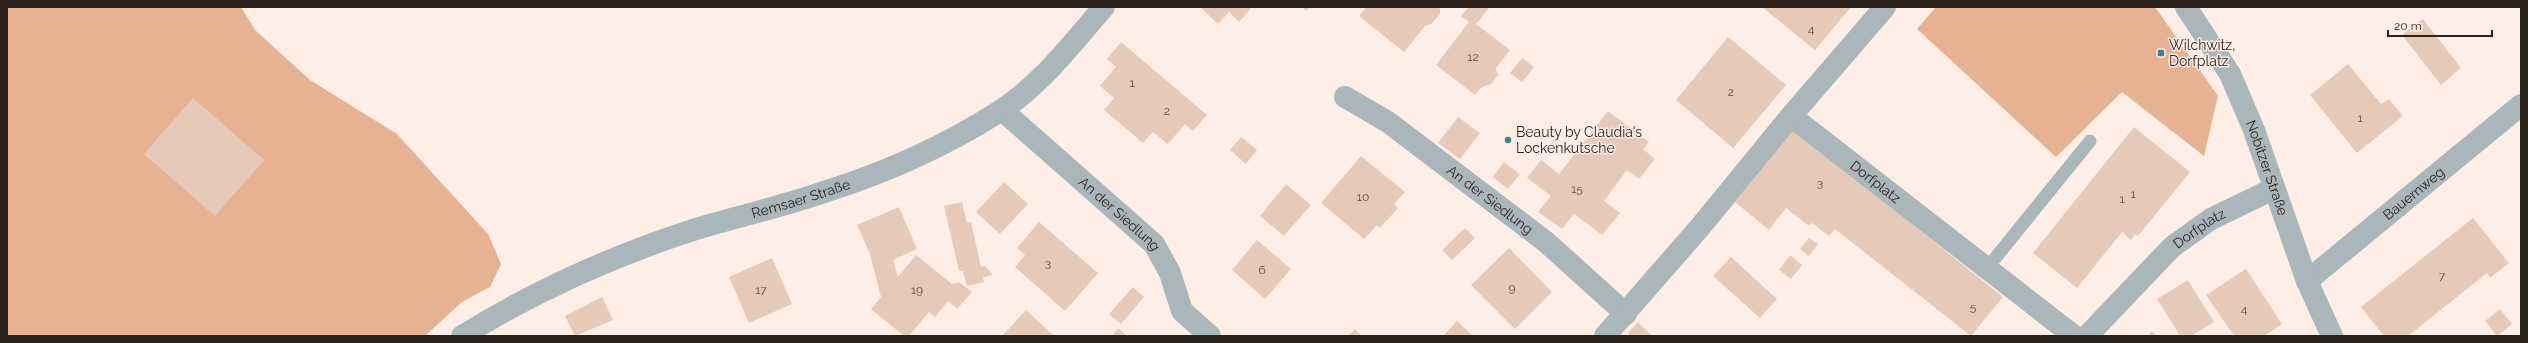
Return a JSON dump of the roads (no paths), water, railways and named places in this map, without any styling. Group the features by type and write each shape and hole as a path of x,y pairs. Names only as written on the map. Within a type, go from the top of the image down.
{"street":[{"name":"Remsaer Straße","path":"462,336 483,323 604,262 695,230 827,192 890,168 948,141 1002,110 1044,74 1104,7"},
{"path":"1605,336 1626,314 1791,116 1885,7"},
{"name":"Nobitzer Straße","path":"2186,7 2230,74 2254,130 2273,188 2307,281 2332,336"},
{"name":"An der Siedlung","path":"1345,97 1388,122 1546,242 1626,314"},
{"name":"Bauernweg","path":"2307,281 2521,105"},
{"name":"An der Siedlung","path":"1002,110 1154,244 1170,273 1182,311 1210,336"},
{"name":"Dorfplatz","path":"1791,116 1988,267 2074,336"},
{"name":"Dorfplatz","path":"2087,336 2172,247 2211,219 2273,188"}],"lane":[{"path":"1988,267 2090,141"}],"place":[{"name":"Wilchwitz, Dorfplatz","path":"2161,53"},
{"name":"Beauty by Claudia's Lockenkutsche","path":"1508,140"}]}
